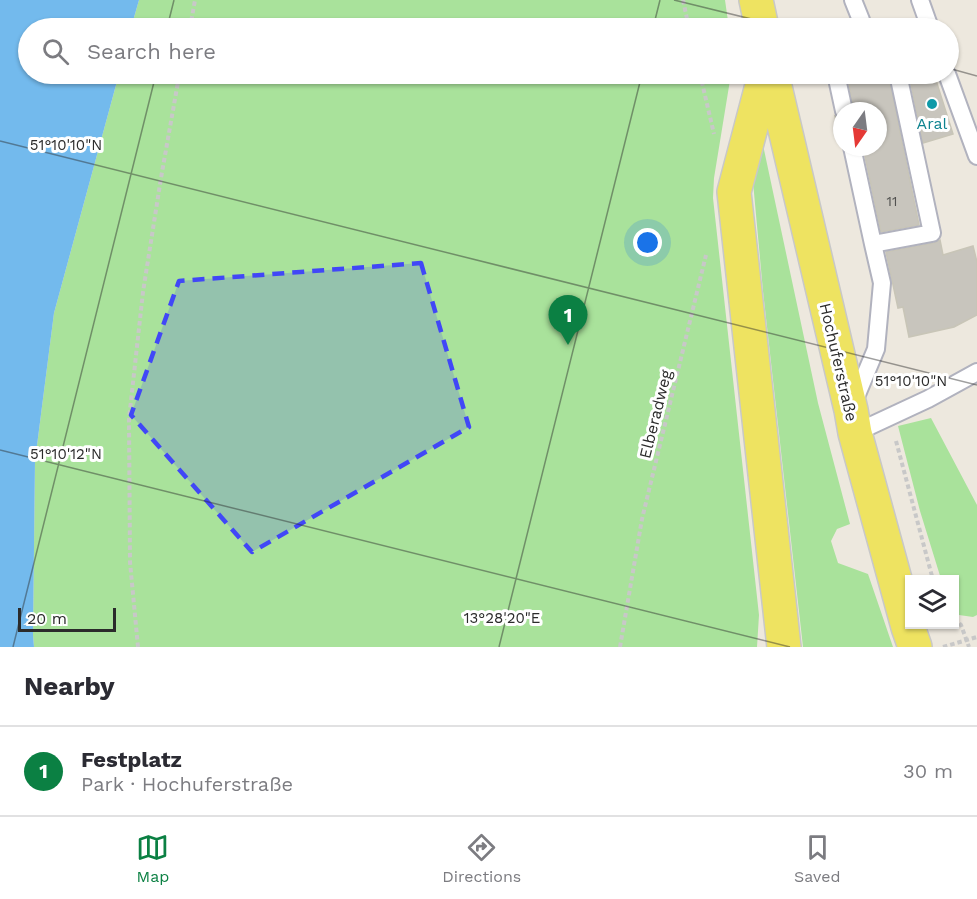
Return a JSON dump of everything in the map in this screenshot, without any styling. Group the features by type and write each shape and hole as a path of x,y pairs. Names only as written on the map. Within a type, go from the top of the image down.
{"main road":[{"path":"756,0 760,18"},
{"path":"762,84 734,192 784,647"},
{"name":"Hochuferstraße","path":"774,84 853,421 915,647"}],"lane":[{"path":"853,0 860,18"},
{"path":"920,0 926,18"},
{"path":"838,84 842,102"},
{"path":"873,244 932,234 900,84"},
{"path":"951,84 977,156"},
{"path":"854,156 882,283 876,349 853,421 889,417 977,372"}],"path":[{"path":"192,18 195,0"},
{"path":"683,0 687,18"},
{"path":"138,647 130,562 129,419 143,291 160,178 178,84"},
{"name":"Elberadweg","path":"620,647 642,519 707,250"},
{"path":"889,417 932,575"},
{"path":"959,623 969,647"},
{"path":"943,647 977,637"}],"highlighted area":[{"path":"421,263 469,427 252,552 131,415 179,281"}],"green space":[{"path":"139,0 725,0 728,18 134,18"},
{"path":"116,84 729,84 714,178 713,198 759,615 757,647 34,647 35,461 54,313"},
{"path":"763,145 818,403 850,524 837,529 831,541 838,563 868,574 893,647 803,647 763,291 752,171 755,146"},
{"path":"931,418 977,505 977,615 973,617 959,615 959,575 940,575 898,426"}],"water":[{"path":"0,0 139,0 134,18 18,18 18,84 116,84 54,313 35,461 34,647 0,647"}],"building":[{"path":"849,84 890,84 919,225 881,232 865,156 887,156 887,102 852,102"},
{"name":"Aral","path":"911,84 937,84 953,134 923,143"},
{"path":"940,240 943,255 973,246 977,262 977,315 954,327 909,337 903,307 898,308 886,252"}],"place":[{"name":"Aral","path":"932,104"},
{"name":"Festplatz","path":"568,345"}]}
